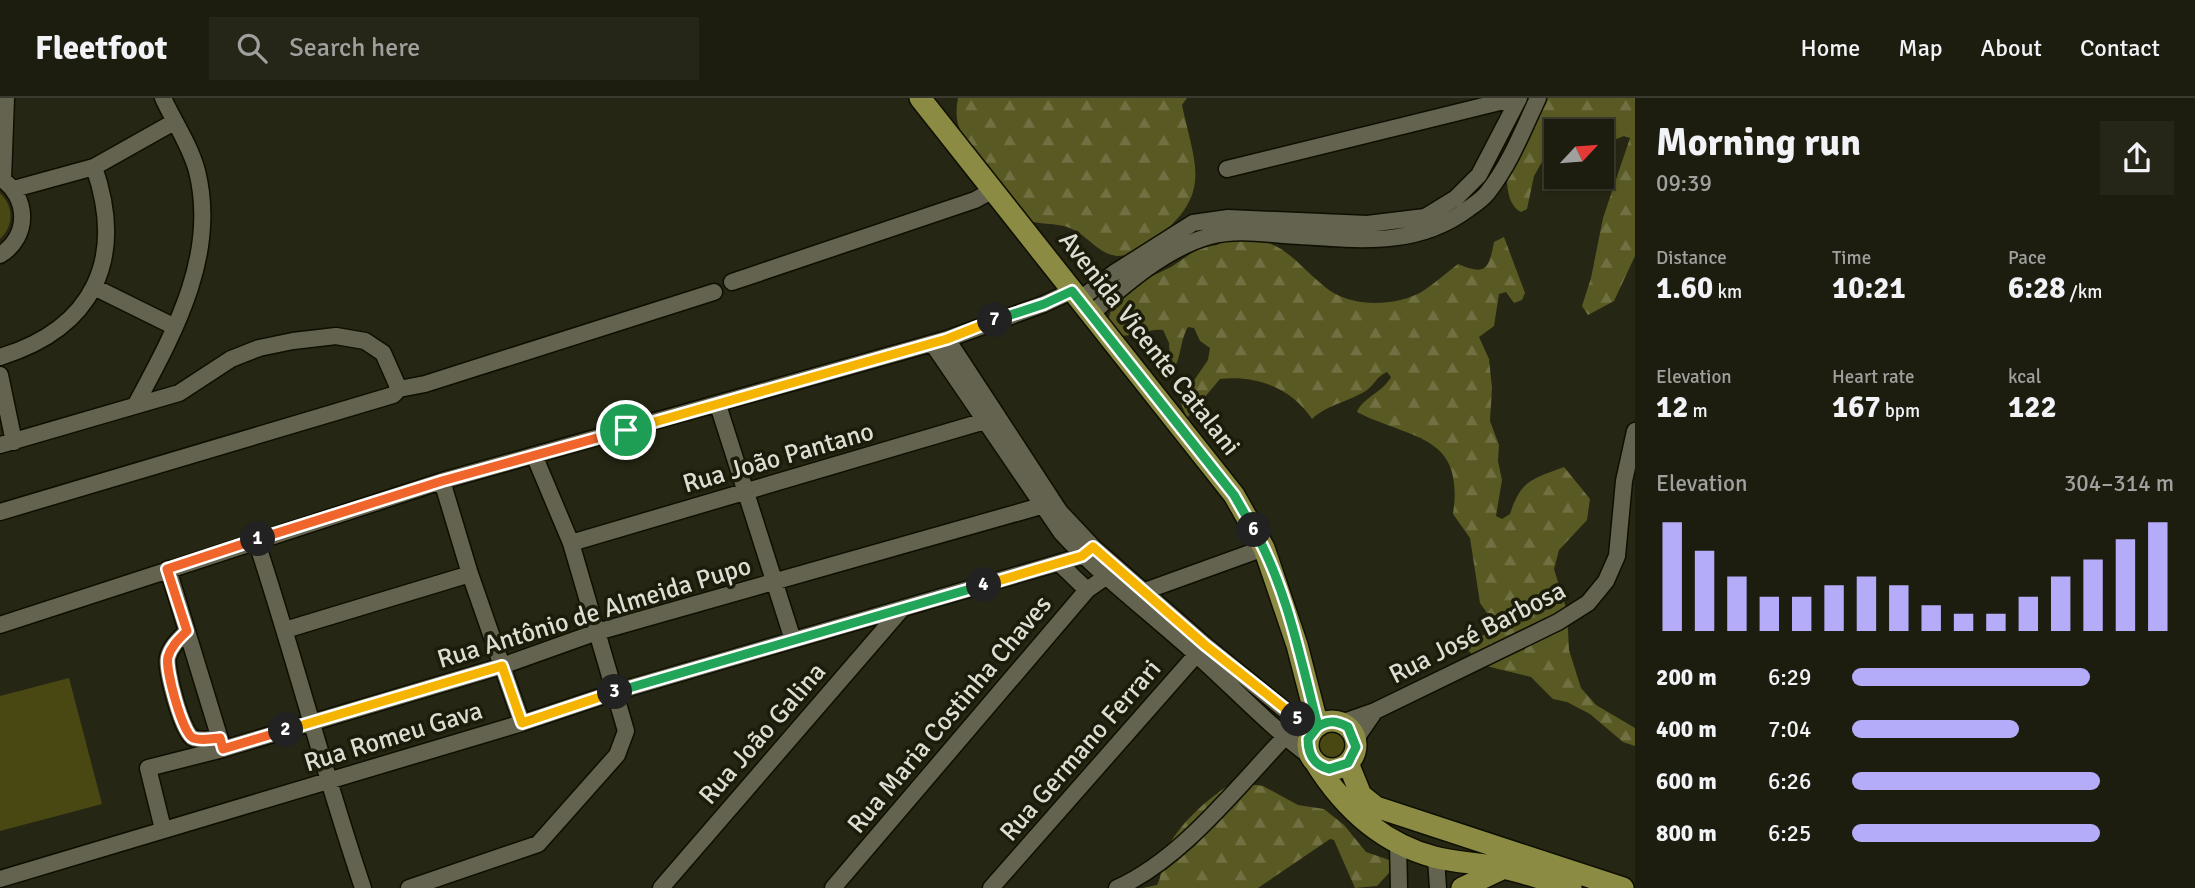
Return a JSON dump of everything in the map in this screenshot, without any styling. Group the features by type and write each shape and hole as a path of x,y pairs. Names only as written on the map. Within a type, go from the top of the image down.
{"main road":[{"name":"Avenida Vicente Catalani","path":"920,98 1234,495 1264,548 1326,726"},
{"path":"1313,759 1329,769 1348,763 1354,754 1355,740 1326,726 1308,739 1313,759 1336,796 1398,844 1436,858 1504,868 1570,888"},
{"path":"1348,763 1361,795 1376,807 1424,825 1623,888"},
{"path":"1424,825 1436,858"},
{"path":"1462,888 1504,868"}],"street":[{"path":"0,255 15,243 21,230 21,202 6,182 6,98"},
{"path":"135,404 175,327 197,268 203,223 197,172 187,144 163,98"},
{"path":"1227,169 1527,99"},
{"path":"0,625 442,481 940,341 1044,304 1081,302 1125,285 1176,251 1210,236 1243,233 1343,239 1415,236 1444,215 1456,198 1479,175 1527,99"},
{"path":"6,182 94,167 174,122"},
{"path":"0,357 47,339 75,316 96,288 107,239 106,201 94,167"},
{"path":"732,282 975,200 993,190"},
{"path":"96,288 175,327"},
{"path":"0,512 425,384 714,292"},
{"path":"0,375 7,443 179,393 231,359 259,348 337,335 365,341 383,353 396,392"},
{"path":"940,341 1046,502 1107,576 1201,650 1295,717 1326,726"},
{"path":"718,405 793,640"},
{"name":"Rua João Pantano","path":"572,543 992,419"},
{"name":"Rua José Barbosa","path":"1326,726 1375,710 1558,622 1598,593 1617,556 1624,481 1635,431"},
{"path":"409,888 530,849 545,839 622,748 626,731 572,543 534,455"},
{"path":"442,481 470,574 522,723"},
{"name":"Rua Antônio de Almeida Pupo","path":"163,829 148,768 222,744 310,722 502,666 597,632 775,584 1046,502"},
{"path":"257,540 327,782 363,888"},
{"path":"1145,591 1264,548"},
{"path":"1088,552 1145,591 1285,737 1313,759"},
{"name":"Rua Romeu Gava","path":"0,879 522,723 615,692 1059,563 1088,552"},
{"path":"1059,563 1087,590"},
{"path":"167,569 187,631 222,744 195,740 188,735 181,720 167,660 173,646 187,631"},
{"path":"285,630 470,574"},
{"name":"Rua Maria Costinha Chaves","path":"833,888 1087,590 1107,576"},
{"name":"Rua João Galina","path":"661,888 901,610"},
{"name":"Rua Germano Ferrari","path":"991,888 1201,650"},
{"name":"Rua José Barbosa","path":"1355,740 1375,710"},
{"path":"1117,888 1139,878 1177,849 1285,737 1295,717"},
{"path":"1398,844 1399,888"},
{"path":"1436,858 1438,888"}],"shaded area":[{"path":"0,193 8,204 10,222 0,239"},
{"path":"69,678 102,804 0,831 0,696"},
{"path":"1332,731 1338,732 1346,740 1346,752 1338,760 1332,761 1326,760 1318,752 1317,746 1318,740 1326,732"}],"green space":[{"path":"958,98 1187,98 1182,105 1195,176 1187,205 1177,219 1151,242 1135,252 1118,256 1099,249 1072,229 1027,220 1006,201 961,132 957,121"},
{"path":"1547,98 1635,98 1635,256 1614,301 1588,315 1582,306 1591,278 1603,218 1630,138 1624,136 1614,140 1614,119 1544,119 1544,158 1534,176 1527,209 1521,212 1510,199 1507,169 1516,135"},
{"path":"1234,235 1276,246 1335,294 1373,303 1400,300 1423,291 1458,264 1467,268 1485,268 1494,242 1504,237 1525,293 1522,300 1514,303 1506,292 1499,294 1494,326 1479,337 1489,359 1492,388 1490,421 1499,445 1498,461 1502,480 1496,516 1502,519 1510,514 1523,487 1529,482 1564,467 1590,499 1587,520 1559,550 1554,569 1567,611 1569,650 1581,688 1596,705 1635,728 1635,746 1623,742 1590,714 1567,702 1553,699 1531,677 1482,665 1466,648 1489,631 1492,620 1480,603 1470,538 1453,514 1455,488 1451,468 1442,454 1430,443 1357,412 1391,377 1387,372 1367,390 1312,419 1294,399 1272,386 1247,379 1220,379 1187,418 1180,401 1208,360 1210,348 1200,341 1194,328 1188,327 1171,373 1169,343 1163,330 1120,335 1108,321 1112,306 1125,289 1171,267 1199,248 1217,245"},
{"path":"1234,782 1263,786 1298,805 1324,809 1344,825 1366,852 1398,863 1377,886 1355,888 1334,840 1330,839 1258,888 1143,888 1157,885 1165,853 1186,822 1204,804"}],"route":[{"path":"626,430 442,481 167,569 187,631 173,646 167,660 181,720 188,735 195,740 220,738 223,749 502,666 522,723 615,692 1082,556 1093,547 1205,645 1312,732 1325,722 1333,721 1348,727 1355,740 1354,754 1348,763 1337,769 1322,767 1310,756 1308,739 1312,732 1318,726 1297,645 1264,548 1234,495 1072,291 947,339 626,430"}]}
